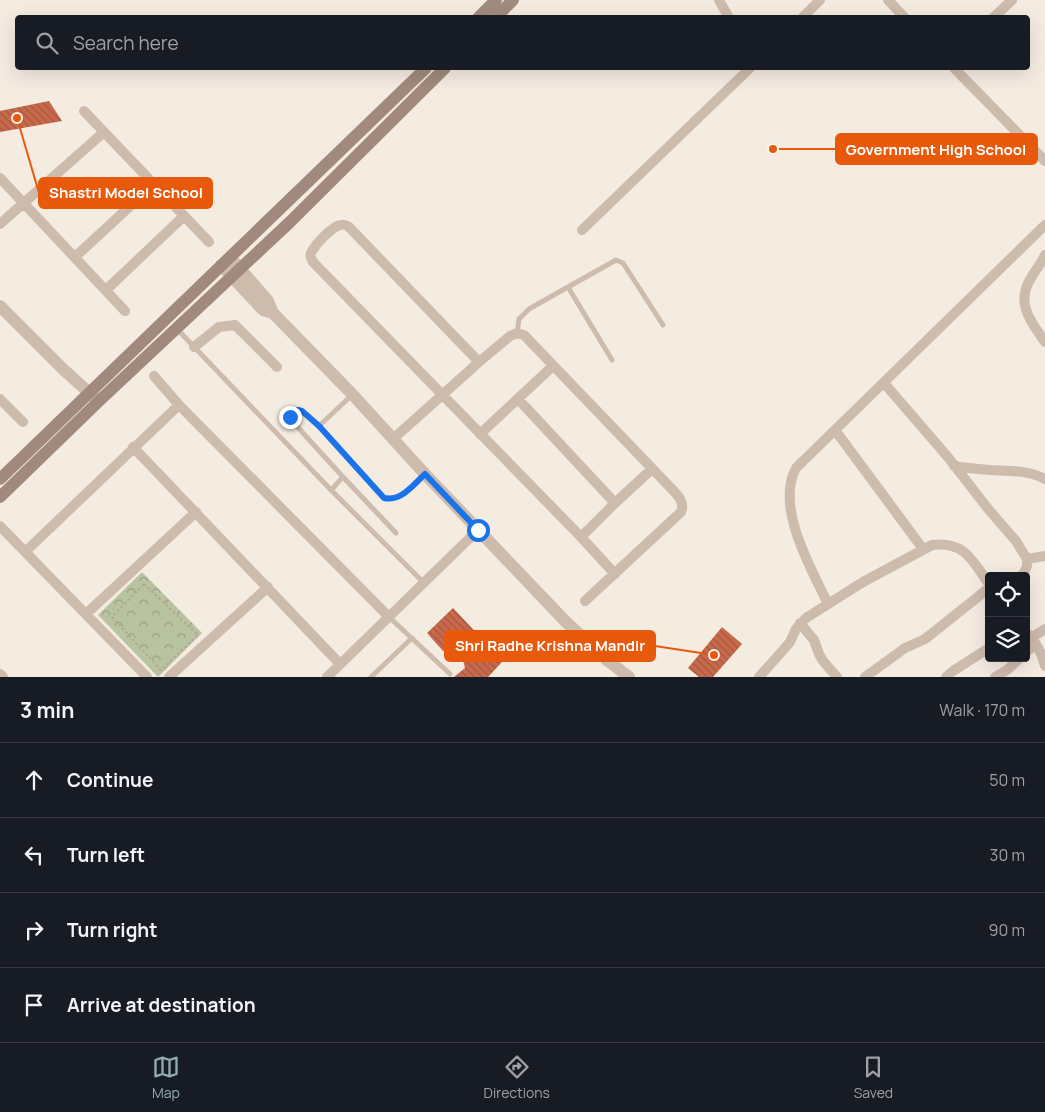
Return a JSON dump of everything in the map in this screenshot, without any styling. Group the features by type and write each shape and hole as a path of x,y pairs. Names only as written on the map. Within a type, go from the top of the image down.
{"main road":[{"path":"481,15 496,0"},
{"path":"498,15 513,0"},
{"path":"0,497 226,261 424,70"},
{"path":"0,479 176,328 236,273 443,70"}],"street":[{"path":"719,0 727,15"},
{"path":"805,15 820,0"},
{"path":"888,0 902,15"},
{"path":"996,15 1012,0"},
{"path":"582,230 748,70"},
{"path":"956,70 1045,161"},
{"path":"84,111 209,242"},
{"path":"0,224 104,132"},
{"path":"0,178 125,311"},
{"path":"75,257 154,184"},
{"path":"106,290 184,216"},
{"path":"828,604 803,552 790,504 790,481 796,468 1045,224"},
{"path":"479,362 350,227 340,225 334,228 310,253 313,262 615,574"},
{"path":"1045,254 1041,265 1030,278 1024,301 1027,314 1045,342"},
{"path":"226,261 236,273 268,301 273,313 353,394 425,474 565,621 607,660 630,677"},
{"path":"0,306 94,397"},
{"path":"194,347 220,328 236,325 277,367"},
{"path":"393,439 510,336 524,335 682,502 682,512 585,601"},
{"path":"480,434 553,366"},
{"path":"154,376 179,405 389,617"},
{"path":"884,383 954,466 988,510 1016,541 1027,559 1024,572"},
{"path":"0,399 23,422"},
{"path":"518,400 615,503"},
{"path":"25,552 179,405"},
{"path":"835,430 923,549"},
{"path":"134,447 340,664"},
{"path":"954,466 1017,471 1041,476 1045,479"},
{"path":"581,537 652,469"},
{"path":"86,614 196,512"},
{"path":"0,526 147,677"},
{"path":"327,677 478,530"},
{"path":"758,677 790,642 796,628 806,618 863,582 932,545 942,544 961,549 985,579"},
{"path":"1027,559 1045,556"},
{"path":"169,677 268,587"},
{"path":"865,677 905,648 925,639 985,591"},
{"path":"800,623 814,640 823,661 837,677"},
{"path":"1045,629 1031,638 1042,654 1045,666"},
{"path":"946,677 985,651"},
{"path":"995,677 1016,662"}],"lane":[{"path":"517,334 519,319 529,309 616,260 623,263 663,325"},
{"path":"568,287 612,360"},
{"path":"176,328 331,490 424,583"},
{"path":"319,426 353,394"},
{"path":"396,534 292,421 290,414 298,410 302,411 319,426 384,498 390,500 400,496 425,474"},
{"path":"331,490 343,477"},
{"path":"389,617 450,674"},
{"path":"371,677 412,638"}],"path":[{"path":"144,584 198,635 161,670 112,617 144,584"}],"green space":[{"path":"142,572 202,633 158,677 98,615"}],"building":[{"path":"49,101 62,121 0,132 0,111"},
{"path":"453,608 503,661 488,677 454,677 465,668 463,660 451,650 443,651 427,633"},
{"path":"722,627 742,644 713,677 699,677 688,668"}],"place":[{"name":"Shastri Model School","path":"17,118"},
{"name":"Government High School","path":"773,149"},
{"name":"Shri Radhe Krishna Mandir","path":"714,655"}],"route":[{"path":"290,417 290,414 295,410 302,411 319,426 384,498 390,500 400,496 425,474 478,530"}]}
